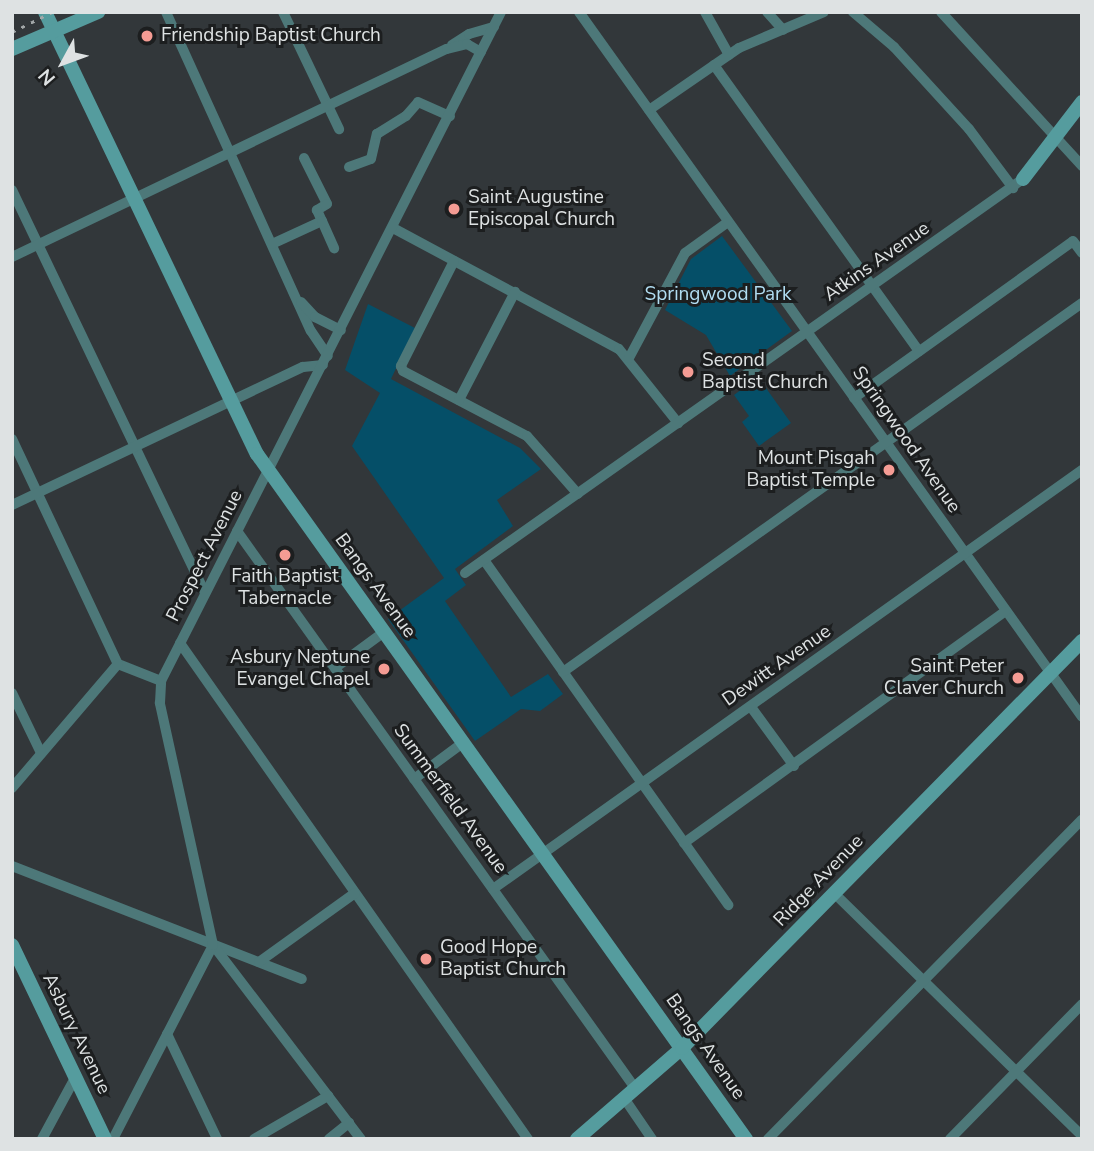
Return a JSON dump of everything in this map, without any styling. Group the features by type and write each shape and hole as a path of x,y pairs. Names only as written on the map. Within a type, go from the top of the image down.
{"street":[{"name":"Bangs Avenue","path":"45,12 231,400 268,470 746,1139"},
{"path":"12,49 98,12"},
{"path":"12,505 231,400 303,367 325,360 166,12"},
{"path":"283,12 339,129"},
{"name":"Prospect Avenue","path":"213,945 160,703 161,681 501,12"},
{"name":"Springwood Avenue","path":"579,12 1082,717"},
{"path":"705,12 716,39 729,55"},
{"path":"767,12 783,30"},
{"path":"649,110 729,55 824,12"},
{"path":"853,12 894,47 1018,184"},
{"path":"941,12 1082,166"},
{"path":"12,257 447,49 469,34 494,27"},
{"path":"447,49 467,44 481,52"},
{"path":"715,65 919,351"},
{"path":"348,167 371,159 377,134 406,117 418,102 450,116"},
{"name":"Atkins Avenue","path":"465,573 1018,184 1082,102"},
{"path":"304,158 327,204 317,210 334,248"},
{"path":"12,190 205,593"},
{"path":"272,244 322,221"},
{"path":"629,358 685,253 728,222"},
{"path":"393,228 515,292 629,358 678,423"},
{"path":"854,398 1073,242 1082,253"},
{"path":"454,261 401,366 541,446 578,494"},
{"path":"293,292 315,317 341,330"},
{"path":"459,400 515,292"},
{"path":"563,672 1082,303"},
{"path":"12,439 118,664 161,681"},
{"name":"Dewitt Avenue","path":"493,889 1082,470"},
{"name":"Summerfield Avenue","path":"237,531 635,1088"},
{"path":"484,560 728,905"},
{"path":"684,843 1006,611"},
{"path":"335,668 384,632"},
{"name":"Ridge Avenue","path":"576,1139 682,1048 1082,641"},
{"path":"180,643 528,1139"},
{"path":"12,788 118,664"},
{"path":"12,693 41,753"},
{"path":"751,707 794,766"},
{"path":"414,779 464,742"},
{"path":"768,1139 1082,819"},
{"path":"12,866 302,979"},
{"path":"259,962 355,892"},
{"path":"834,893 1082,1136"},
{"path":"113,1139 213,945"},
{"path":"213,945 361,1139"},
{"name":"Asbury Avenue","path":"12,946 105,1139"},
{"path":"950,1139 1082,1004"},
{"path":"167,1034 217,1139"},
{"path":"42,1139 76,1076"},
{"path":"254,1139 328,1096"},
{"path":"624,1098 652,1139"},
{"path":"329,1139 349,1124"}],"green space":[{"name":"Springwood Park","path":"722,236 792,331 730,376 706,335 665,310 691,259"},
{"path":"368,304 415,328 391,379 520,448 541,469 497,500 513,526 455,569 466,585 445,601 511,697 548,674 563,694 540,711 521,709 475,741 388,619 444,578 352,446 380,393 345,370"},
{"path":"758,377 791,423 759,446 742,422 749,416 734,395"}],"railway":[{"path":"12,32 52,12"}],"place":[{"name":"Friendship Baptist Church","path":"147,36"},
{"name":"Saint Augustine Episcopal Church","path":"454,209"},
{"name":"Second Baptist Church","path":"688,372"},
{"name":"Mount Pisgah Baptist Temple","path":"889,470"},
{"name":"Faith Baptist Tabernacle","path":"285,555"},
{"name":"Asbury Neptune Evangel Chapel","path":"384,669"},
{"name":"Saint Peter Claver Church","path":"1018,678"},
{"name":"Good Hope Baptist Church","path":"426,959"}]}
